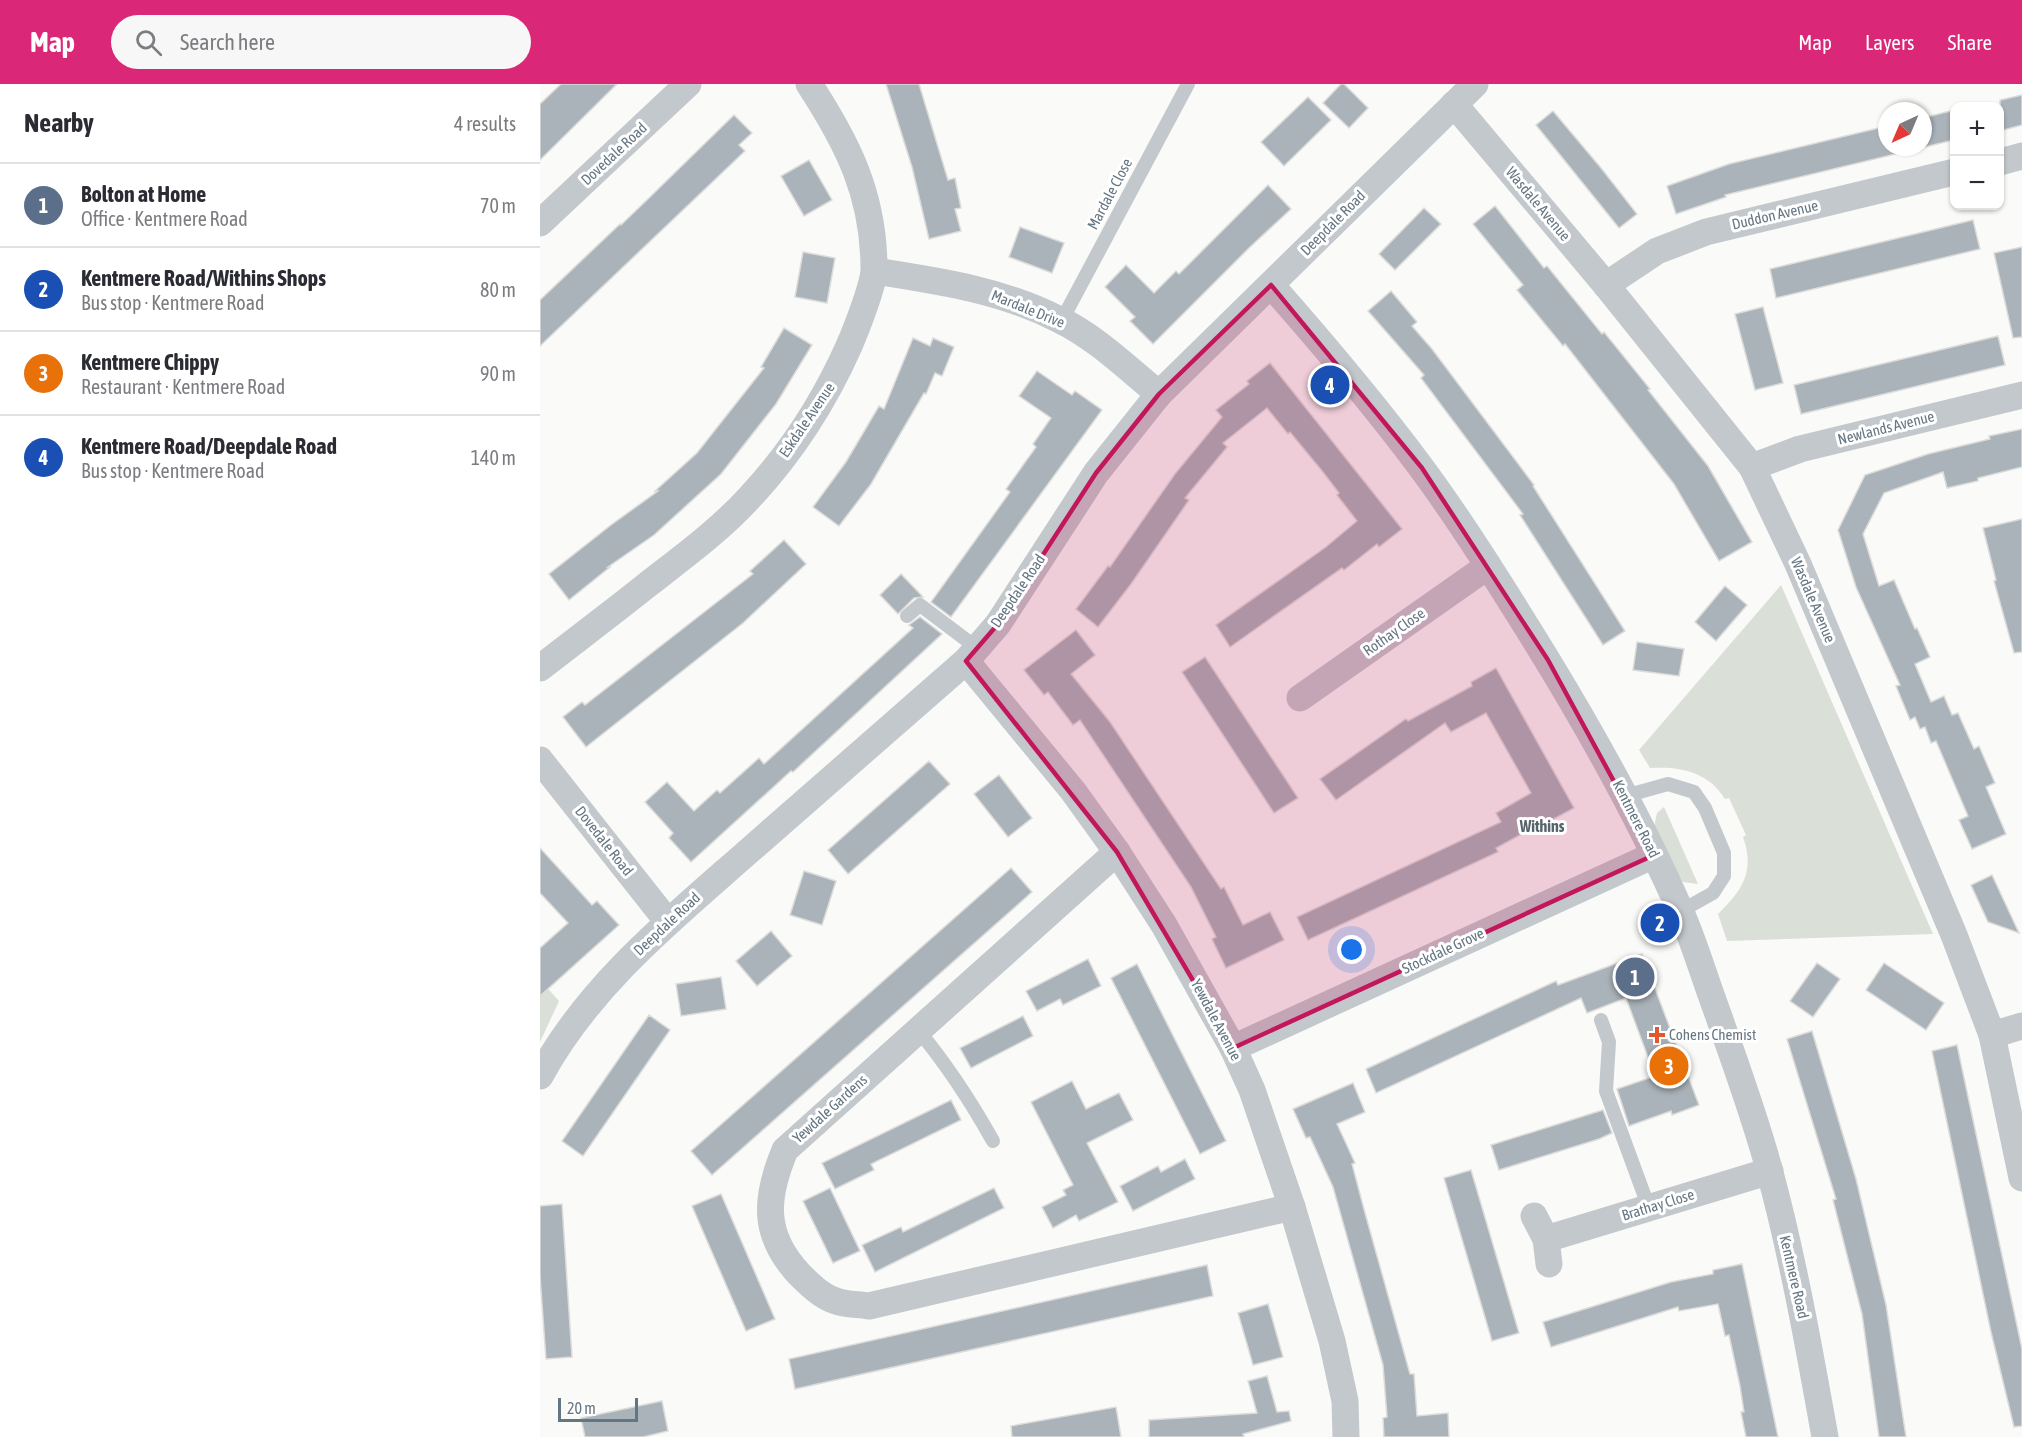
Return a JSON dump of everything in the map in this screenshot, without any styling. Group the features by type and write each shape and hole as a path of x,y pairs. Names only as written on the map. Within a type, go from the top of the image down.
{"street":[{"name":"Dovedale Road","path":"540,224 688,84"},
{"name":"Eskdale Avenue","path":"540,668 697,547 750,496 792,445 834,380 857,329 875,271 871,225 859,174 837,127 809,84"},
{"name":"Deepdale Road","path":"540,1076 553,1052 609,980 668,922 972,654 998,624 1096,474 1159,394 1475,84"},
{"name":"Wasdale Avenue","path":"1454,104 1606,285 1752,467 1798,564 1949,924 1992,1035 2022,1178"},
{"path":"2004,161 2022,156"},
{"name":"Duddon Avenue","path":"1606,285 1657,251 1706,232 1950,173"},
{"name":"Mardale Drive","path":"875,271 952,283 1007,297 1062,320 1104,348 1159,394"},
{"name":"Kentmere Road","path":"1271,285 1366,396 1415,459 1488,566 1548,660 1625,796 1654,855 1681,912 1753,1115 1770,1171 1804,1325 1825,1437"},
{"name":"Newlands Avenue","path":"1752,467 1800,449 2022,394"},
{"name":"Rothay Close","path":"1297,700 1488,566"},
{"name":"Yewdale Avenue","path":"972,654 1117,852 1164,925 1233,1048 1252,1090 1292,1207 1332,1341 1345,1401 1346,1437"},
{"name":"Dovedale Road","path":"540,760 668,922"},
{"name":"Yewdale Gardens","path":"1117,852 785,1150 774,1176 769,1211 776,1240 788,1262 810,1285 836,1301 868,1306 1292,1207"},
{"name":"Stockdale Grove","path":"1233,1048 1654,855"},
{"path":"1992,1035 2022,1026"},
{"name":"Brathay Close","path":"1543,1240 1770,1171"}],"lane":[{"name":"Mardale Close","path":"1062,320 1188,84"},
{"path":"907,616 920,605 972,654"},
{"path":"1625,796 1668,784 1694,792 1705,808 1724,853 1724,876 1713,893 1681,912"},
{"path":"1601,1020 1609,1042 1606,1091 1649,1208"},
{"path":"918,1030 952,1073 993,1141"}],"highlighted area":[{"path":"1271,285 1422,468 1548,660 1654,855 1233,1048 1117,852 966,661 998,624 1096,473 1159,394"}],"shaded area":[{"path":"1781,585 1933,934 1727,941 1718,914 1740,888 1748,860 1743,837 1746,835 1729,798 1725,799 1711,782 1693,773 1672,768 1650,768 1639,750"},
{"path":"1664,807 1698,884 1683,882 1678,877 1654,827 1657,813"},
{"path":"540,980 559,1001 540,1042"}],"building":[{"path":"561,84 617,84 540,160 540,104"},
{"path":"886,84 919,84 948,180 955,178 961,208 955,209 961,231 929,239 912,167"},
{"path":"1341,84 1344,84 1368,108 1349,128 1323,103"},
{"path":"2022,95 2022,125 2004,130 2004,102 2000,100"},
{"path":"1308,97 1331,120 1284,166 1261,142"},
{"path":"1553,111 1637,214 1619,228 1536,125"},
{"path":"1950,111 1950,141 1932,145 1932,116"},
{"path":"734,115 752,133 739,145 745,151 540,346 540,300"},
{"path":"1878,128 1878,156 1887,156 1725,195 1726,197 1676,214 1667,186 1729,164"},
{"path":"809,160 832,200 804,216 781,176"},
{"path":"1268,185 1291,209 1153,344 1130,321 1135,317 1105,287 1126,265 1154,293 1176,271 1179,274"},
{"path":"1495,206 1544,268 1547,266 1650,389 1648,390 1708,466 1752,542 1719,561 1674,484 1565,344 1563,346 1517,290 1523,285 1473,224"},
{"path":"1424,208 1441,224 1395,270 1379,254"},
{"path":"1973,220 1980,249 1776,298 1770,269"},
{"path":"1020,227 1064,243 1052,273 1009,257"},
{"path":"2022,247 2022,337 2013,338 1994,253"},
{"path":"803,252 835,258 827,303 795,297"},
{"path":"1391,291 1417,322 1412,326 1432,349 1534,485 1625,631 1603,645 1520,515 1523,514 1421,378 1424,375 1368,311"},
{"path":"1763,307 1783,383 1755,390 1735,314"},
{"path":"784,328 812,345 776,404 721,474 654,535 608,567 610,567 569,600 549,574 658,491 655,491 697,453 764,368 761,367"},
{"path":"1998,336 2005,365 1801,414 1794,385"},
{"path":"913,338 930,346 933,338 954,347 942,376 935,373 926,394 924,393 871,484 839,526 813,507 846,462 879,406 884,409"},
{"path":"1270,363 1402,529 1379,547 1377,544 1344,570 1342,568 1230,647 1216,625 1326,547 1357,521 1323,472 1267,408 1223,443 1227,447 1185,498 1189,500 1098,627 1076,609 1108,566 1110,567 1175,474 1222,417 1216,410 1249,384 1247,381"},
{"path":"1037,371 1072,395 1075,391 1102,410 951,617 931,602 1010,492 1006,489 1036,447 1033,444 1051,418 1019,396"},
{"path":"2022,429 2022,467 1947,488 1943,472 1884,493 1863,534 1879,586 1894,580 1930,657 1915,664 1931,702 1944,696 1952,715 1958,713 1974,749 1979,746 1995,783 1986,787 2006,834 1972,849 1959,820 1968,816 1936,741 1931,743 1925,727 1920,729 1915,717 1910,720 1896,686 1900,685 1856,587 1838,530 1865,475 1928,454 1990,439 1989,436"},
{"path":"2022,519 2022,652 2014,653 1994,581 1996,580 1983,528"},
{"path":"784,540 806,564 743,623 586,747 563,717 582,702 585,705 753,574 750,571"},
{"path":"901,574 923,597 914,598 898,614 880,595"},
{"path":"1725,586 1747,605 1716,641 1695,622"},
{"path":"920,617 942,634 793,772 791,771 691,862 669,838 673,833 645,802 667,782 694,811 717,790 720,793 759,758 764,764 913,628 909,625"},
{"path":"1076,630 1095,655 1071,674 1110,722 1221,889 1224,887 1243,925 1270,912 1284,940 1226,968 1212,939 1216,937 1191,887 1080,720 1073,725 1048,692 1044,695 1024,670"},
{"path":"1637,642 1684,649 1679,676 1633,670"},
{"path":"1205,657 1298,798 1274,813 1182,672"},
{"path":"1496,668 1574,808 1496,848 1498,852 1308,940 1297,917 1501,822 1496,813 1531,793 1486,713 1451,732 1445,723 1336,800 1320,779 1406,719 1408,721 1472,686 1471,682"},
{"path":"929,761 950,784 848,874 828,850"},
{"path":"999,775 1032,818 1008,837 974,794"},
{"path":"540,848 592,905 597,901 619,925 540,996 540,948 568,923 540,893"},
{"path":"1011,868 1032,892 712,1175 691,1151"},
{"path":"804,871 836,881 822,925 790,915"},
{"path":"1992,875 2019,933 1988,922 1971,885"},
{"path":"771,931 792,956 757,986 736,961"},
{"path":"1642,954 1699,1105 1672,1115 1671,1111 1629,1126 1617,1089 1655,1076 1626,998 1587,1013 1581,998 1376,1093 1366,1069 1556,981 1558,985"},
{"path":"1088,959 1101,986 1063,1005 1060,999 1037,1011 1026,991"},
{"path":"1817,963 1840,979 1813,1017 1790,1001"},
{"path":"1884,963 1944,1003 1926,1030 1866,990"},
{"path":"1137,964 1226,1141 1200,1154 1111,978"},
{"path":"721,977 726,1009 681,1016 676,984"},
{"path":"649,1015 670,1030 583,1156 562,1141"},
{"path":"1023,1016 1033,1036 971,1068 960,1048"},
{"path":"1812,1031 1856,1179 1886,1305 1906,1437 1879,1437 1862,1314 1833,1200 1836,1199 1787,1039"},
{"path":"1957,1045 2022,1349 2022,1426 2014,1427 1991,1332 1932,1051"},
{"path":"1072,1081 1086,1109 1119,1093 1133,1120 1087,1143 1118,1202 1079,1221 1076,1215 1053,1228 1042,1207 1066,1195 1063,1190 1073,1185 1031,1102"},
{"path":"1353,1083 1365,1112 1337,1124 1355,1163 1352,1164 1410,1374 1414,1374 1417,1416 1448,1413 1449,1437 1384,1437 1383,1418 1387,1417 1383,1365 1333,1187 1310,1137 1306,1138 1293,1109"},
{"path":"951,1100 961,1120 871,1164 874,1170 835,1189 822,1163"},
{"path":"1603,1110 1612,1133 1499,1170 1491,1145"},
{"path":"1185,1159 1195,1179 1133,1211 1120,1186 1158,1166 1161,1172"},
{"path":"1471,1170 1519,1333 1492,1341 1444,1178"},
{"path":"830,1188 860,1251 833,1263 803,1201"},
{"path":"994,1188 1004,1208 875,1272 862,1245 901,1227 903,1232"},
{"path":"721,1194 775,1319 746,1331 692,1206"},
{"path":"562,1204 572,1357 546,1359 540,1276 540,1206"},
{"path":"1742,1264 1778,1437 1746,1437 1741,1412 1744,1412 1740,1386 1729,1335 1725,1336 1718,1304 1679,1311 1678,1307 1551,1347 1543,1322 1671,1282 1713,1274 1713,1270"},
{"path":"1207,1265 1213,1296 795,1389 789,1359"},
{"path":"1268,1304 1283,1357 1253,1365 1238,1313"},
{"path":"1267,1376 1277,1412 1289,1411 1291,1421 1243,1434 1244,1437 1149,1437 1149,1420 1257,1413 1248,1381"},
{"path":"662,1401 668,1431 643,1437 585,1437 581,1418"},
{"path":"1116,1407 1121,1437 1012,1437 1011,1426"}],"place":[{"name":"Kentmere Road/Deepdale Road","path":"1330,385"},
{"name":"Kentmere Road/Withins Shops","path":"1660,923"},
{"name":"Bolton at Home","path":"1635,977"},
{"name":"Cohens Chemist","path":"1657,1035"},
{"name":"Kentmere Chippy","path":"1669,1066"}],"district":[{"name":"Withins","path":"1542,826"}]}
